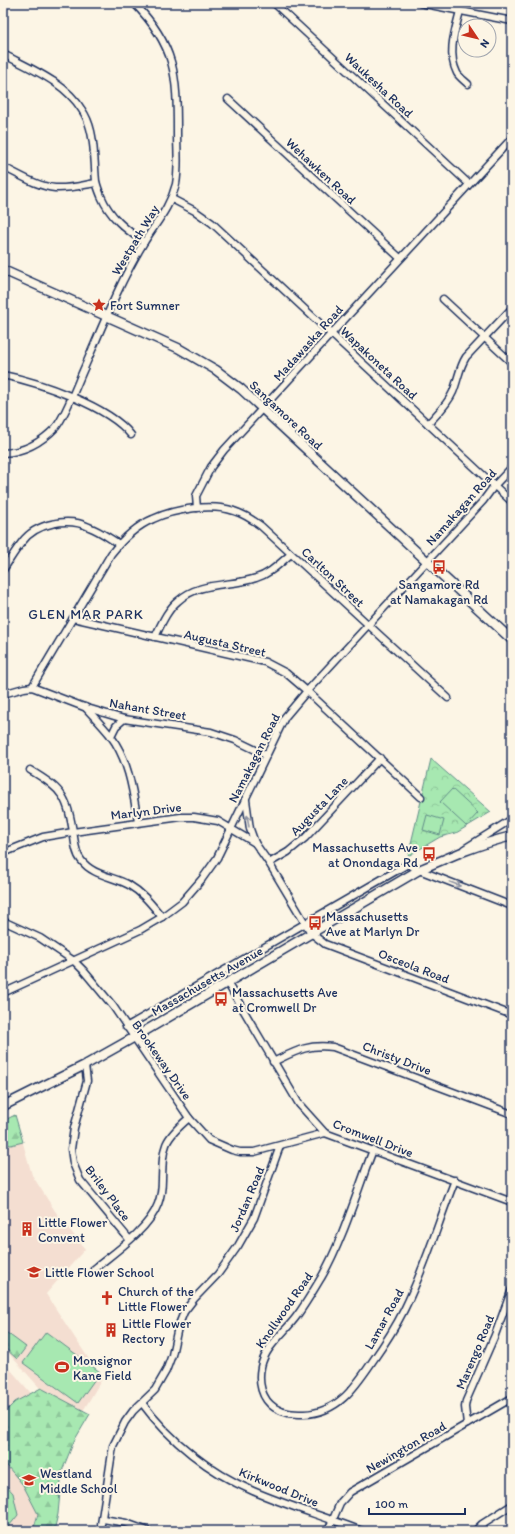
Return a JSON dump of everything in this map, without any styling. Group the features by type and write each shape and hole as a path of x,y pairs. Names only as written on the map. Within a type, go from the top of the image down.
{"street":[{"name":"Westpath Way","path":"3,453 11,453 30,447 43,439 57,426 72,397 129,267 144,242 166,211 172,199 178,166 177,95 175,73 169,53 159,33 147,16 134,3"},
{"name":"Waukesha Road","path":"274,3 469,184"},
{"path":"420,3 512,21"},
{"path":"460,11 452,41 452,58 457,74 468,84"},
{"path":"3,54 52,81 72,96 83,110 91,132 96,183 106,206 115,220 126,230 144,242"},
{"name":"Wehawken Road","path":"228,99 400,258"},
{"name":"Madawaska Road","path":"197,508 196,496 210,467 224,450 512,138"},
{"path":"3,166 31,181 56,188 69,188 96,183"},
{"name":"Wapakoneta Road","path":"172,199 195,211 212,223 512,502"},
{"name":"Sangamore Road","path":"3,270 202,360 241,389 512,640"},
{"path":"443,300 512,363"},
{"path":"428,424 453,392 460,365 512,308"},
{"path":"3,375 44,386 109,414 131,435"},
{"name":"Namakagan Road","path":"3,994 140,930 162,918 182,902 202,880 217,858 285,717 307,691 483,501 494,486 512,467"},
{"path":"3,694 32,687 111,554 119,544 134,530 153,519 172,512 197,508"},
{"name":"Carlton Street","path":"197,508 218,508 234,511 261,526 448,698"},
{"path":"3,570 22,541 34,531 55,523 72,522 89,526 119,544"},
{"path":"155,637 169,612 186,594 203,587 246,582 258,578 274,569 291,554"},
{"name":"Augusta Street","path":"73,618 265,662 286,673 307,691 421,796"},
{"name":"Nahant Street","path":"32,687 124,719 211,732 235,740 266,755"},
{"path":"84,706 110,736 128,772 138,822"},
{"path":"110,736 116,726 124,719"},
{"name":"Augusta Lane","path":"269,862 288,852 305,838 380,758"},
{"path":"30,770 52,784 62,795 70,811 77,853 81,860 90,870 137,890 148,900 162,918"},
{"path":"246,798 250,829 255,843"},
{"name":"Marlyn Drive","path":"3,853 43,837 138,822 181,817 194,817 218,821 255,843 269,862 311,933"},
{"path":"456,854 511,819"},
{"name":"Massachusetts Avenue","path":"3,1106 85,1065 133,1038 228,984 311,933 419,870 456,854 489,842 512,836"},
{"name":"Massachusetts Avenue","path":"126,1027 408,864 419,870"},
{"path":"419,870 512,906"},
{"name":"Brookeway Drive","path":"3,921 40,938 74,960 101,990 189,1118 209,1140 232,1150 240,1152 254,1152 325,1133"},
{"name":"Osceola Road","path":"311,933 325,944 512,1015"},
{"name":"Cromwell Drive","path":"228,984 299,1104 325,1133 512,1202"},
{"name":"Christy Drive","path":"273,1062 302,1048 320,1046 333,1047 512,1114"},
{"name":"Briley Place","path":"85,1065 87,1081 74,1128 71,1149 73,1163 80,1180 129,1239"},
{"path":"94,1269 145,1226 155,1210 162,1192 164,1147 175,1130 189,1118"},
{"name":"Jordan Road","path":"100,1531 113,1446 125,1422 133,1411 155,1390 166,1371 172,1355 178,1327 184,1312 194,1299 218,1274 238,1246 254,1218 280,1146"},
{"name":"Knollwood Road","path":"281,1412 269,1404 262,1393 260,1380 261,1366 265,1354 296,1318 321,1278 336,1247 373,1150"},
{"name":"Lamar Road","path":"281,1412 289,1414 310,1414 320,1411 339,1402 353,1390 390,1336 404,1309 417,1281 455,1180"},
{"name":"Marengo Road","path":"467,1424 465,1408 466,1401 512,1289"},
{"name":"Newington Road","path":"328,1531 340,1503 350,1492 512,1398"},
{"name":"Kirkwood Drive","path":"142,1403 178,1444 212,1470 252,1491 362,1531"},
{"path":"475,1531 482,1524 512,1505"},
{"path":"103,1519 126,1523 148,1531"}],"shaded area":[{"name":"Little Flower School","path":"15,1115 32,1175 55,1211 85,1249 46,1294 102,1379 74,1426 3,1347 3,1121"},
{"name":"Westland Middle School","path":"3,1361 63,1430 48,1531 3,1531"}],"green space":[{"path":"431,759 491,812 456,833 440,837 408,856"},
{"path":"452,789 478,813 466,826 440,802"},
{"path":"427,815 444,820 440,835 423,830"},
{"path":"15,1115 23,1142 11,1145 3,1144 3,1121"},
{"path":"3,1330 26,1347 17,1359 6,1349 3,1349"},
{"name":"Monsignor Kane Field","path":"46,1332 100,1372 78,1403 23,1363"},
{"name":"Westland Middle School","path":"41,1388 90,1414 74,1441 62,1471 58,1514 54,1531 33,1531 38,1514 23,1485 3,1461 3,1414 15,1402"},
{"path":"3,1482 13,1493 18,1515 5,1531 3,1531"}],"place":[{"name":"Fort Sumner","path":"99,305"},
{"name":"Sangamore Rd at Namakagan Rd","path":"439,567"},
{"name":"Massachusetts Ave at Onondaga Rd","path":"429,854"},
{"name":"Massachusetts Ave at Marlyn Dr","path":"315,923"},
{"name":"Massachusetts Ave at Cromwell Dr","path":"221,999"},
{"name":"Little Flower Convent","path":"27,1229"},
{"name":"Little Flower School","path":"34,1272"},
{"name":"Church of the Little Flower","path":"107,1298"},
{"name":"Little Flower Rectory","path":"111,1330"},
{"name":"Monsignor Kane Field","path":"62,1367"},
{"name":"Westland Middle School","path":"29,1480"}],"district":[{"name":"GLEN MAR PARK","path":"86,614"}]}
